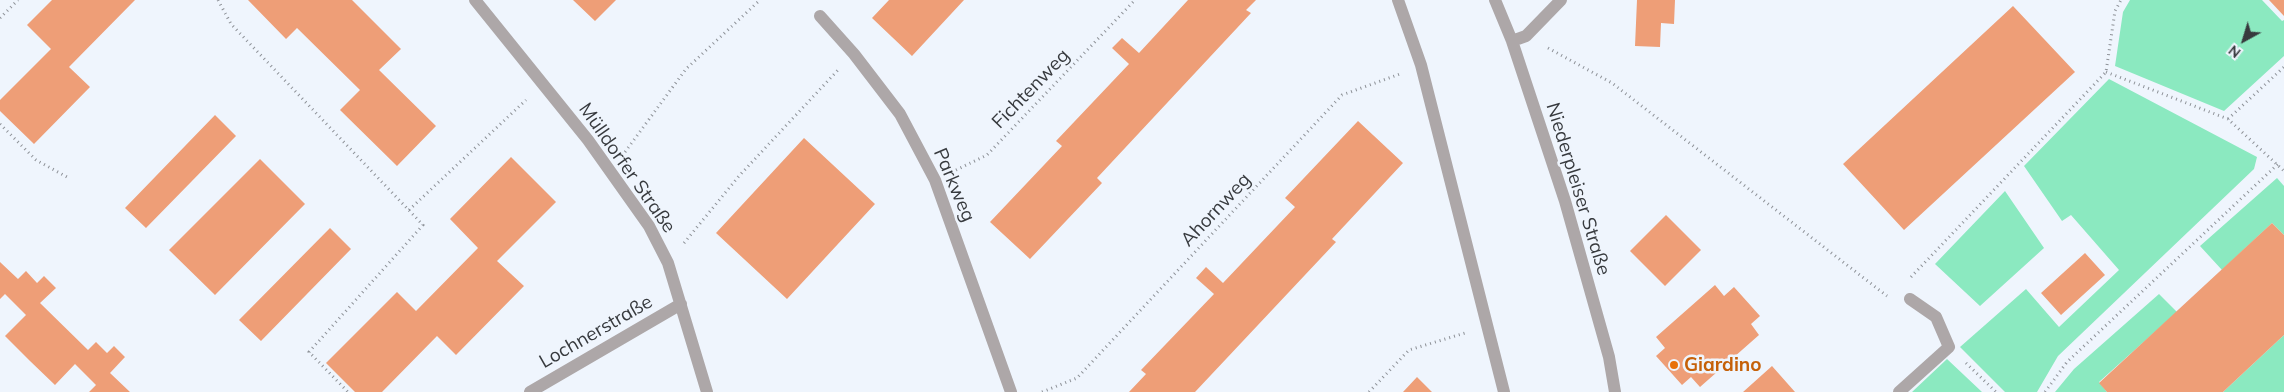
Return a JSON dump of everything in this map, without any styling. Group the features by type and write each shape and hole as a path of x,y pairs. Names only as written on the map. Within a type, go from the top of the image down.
{"street":[{"name":"Mülldorfer Straße","path":"474,0 611,171 650,226 668,263 707,392"},
{"path":"1398,0 1421,65 1504,392"},
{"name":"Niederpleiser Straße","path":"1495,0 1512,41 1565,201 1608,357 1615,392"},
{"path":"1512,41 1526,36 1562,0"},
{"name":"Parkweg","path":"820,16 854,54 900,114 935,180 1011,392"},
{"path":"1899,392 1949,347 1936,317 1910,299"},
{"name":"Lochnerstraße","path":"530,392 681,304"}],"path":[{"path":"0,18 18,0"},
{"path":"218,0 231,24 423,226 309,352 348,392"},
{"path":"611,171 686,69 760,0"},
{"name":"Fichtenweg","path":"935,180 987,155 1135,0"},
{"path":"1905,284 2106,72 2115,11 2121,0"},
{"path":"1526,36 1612,83 1891,298 1910,299"},
{"path":"668,263 739,176 854,54"},
{"name":"Ahornweg","path":"1042,392 1077,378 1342,95 1421,65"},
{"path":"2228,119 2284,67"},
{"path":"2106,72 2228,119 2284,171"},
{"path":"409,210 543,84"},
{"path":"0,124 36,160 67,177"},
{"path":"2045,392 2067,362 2278,164"},
{"path":"1369,392 1409,350 1488,326"},
{"path":"1949,347 1996,392"}],"green space":[{"path":"2130,0 2262,0 2282,21 2284,20 2284,56 2224,111 2115,66 2123,12"},
{"path":"2109,79 2257,157 2254,169 2058,356 2037,392 2005,392 1960,347 2026,289 2059,327 2119,270 2071,215 2062,221 2024,166"},
{"path":"2277,178 2284,186 2284,235 2272,223 2222,270 2200,246"},
{"path":"2005,191 2044,248 1980,306 1935,264"},
{"path":"2159,294 2177,312 2099,382 2107,392 2055,392 2074,369"},
{"path":"2284,335 2284,392 2223,392"},
{"path":"1947,359 1982,392 1912,392"}],"building":[{"path":"52,0 135,0 69,67 90,87 34,144 0,111 0,100 51,49 27,25"},
{"path":"248,0 352,0 401,49 379,70 436,126 397,166 340,110 360,90 297,28 286,39"},
{"path":"573,0 616,0 595,21"},
{"path":"889,0 964,0 912,56 872,18"},
{"path":"1188,0 1256,0 1246,10 1251,13 1097,178 1102,183 1030,259 990,222 1062,146 1056,141 1129,64 1112,48 1122,38 1139,53"},
{"path":"1637,0 1675,0 1674,24 1661,23 1660,47 1635,46"},
{"path":"2269,0 2284,0 2284,16"},
{"path":"2013,6 2075,72 1904,230 1843,164"},
{"path":"215,115 236,136 146,228 125,208"},
{"path":"1358,121 1403,163 1332,239 1336,242 1195,392 1129,392 1146,374 1141,370 1214,294 1196,278 1206,267 1223,283 1295,207 1285,198"},
{"path":"804,138 875,204 787,299 716,233"},
{"path":"511,157 556,202 497,261 524,286 456,355 437,336 382,392 355,392 326,363 397,292 416,311 478,248 450,219"},
{"path":"260,159 305,204 215,295 169,250"},
{"path":"1666,215 1701,250 1665,286 1630,251"},
{"path":"2272,223 2284,235 2284,335 2223,392 2107,392 2099,383"},
{"path":"330,228 351,249 261,341 239,320"},
{"path":"2085,253 2105,275 2061,315 2041,293"},
{"path":"0,262 18,279 26,271 37,283 44,276 56,288 40,303 88,350 96,342 107,353 114,346 125,357 110,373 130,392 89,392 96,385 75,364 55,385 5,336 26,315 5,294 0,299"},
{"path":"1715,285 1724,296 1734,287 1760,316 1751,324 1759,335 1700,387 1691,377 1682,385 1656,356 1665,348 1656,337"},
{"path":"1772,366 1795,392 1743,392"},
{"path":"1417,377 1432,392 1403,392"}],"place":[{"name":"Giardino","path":"1674,365"}]}
